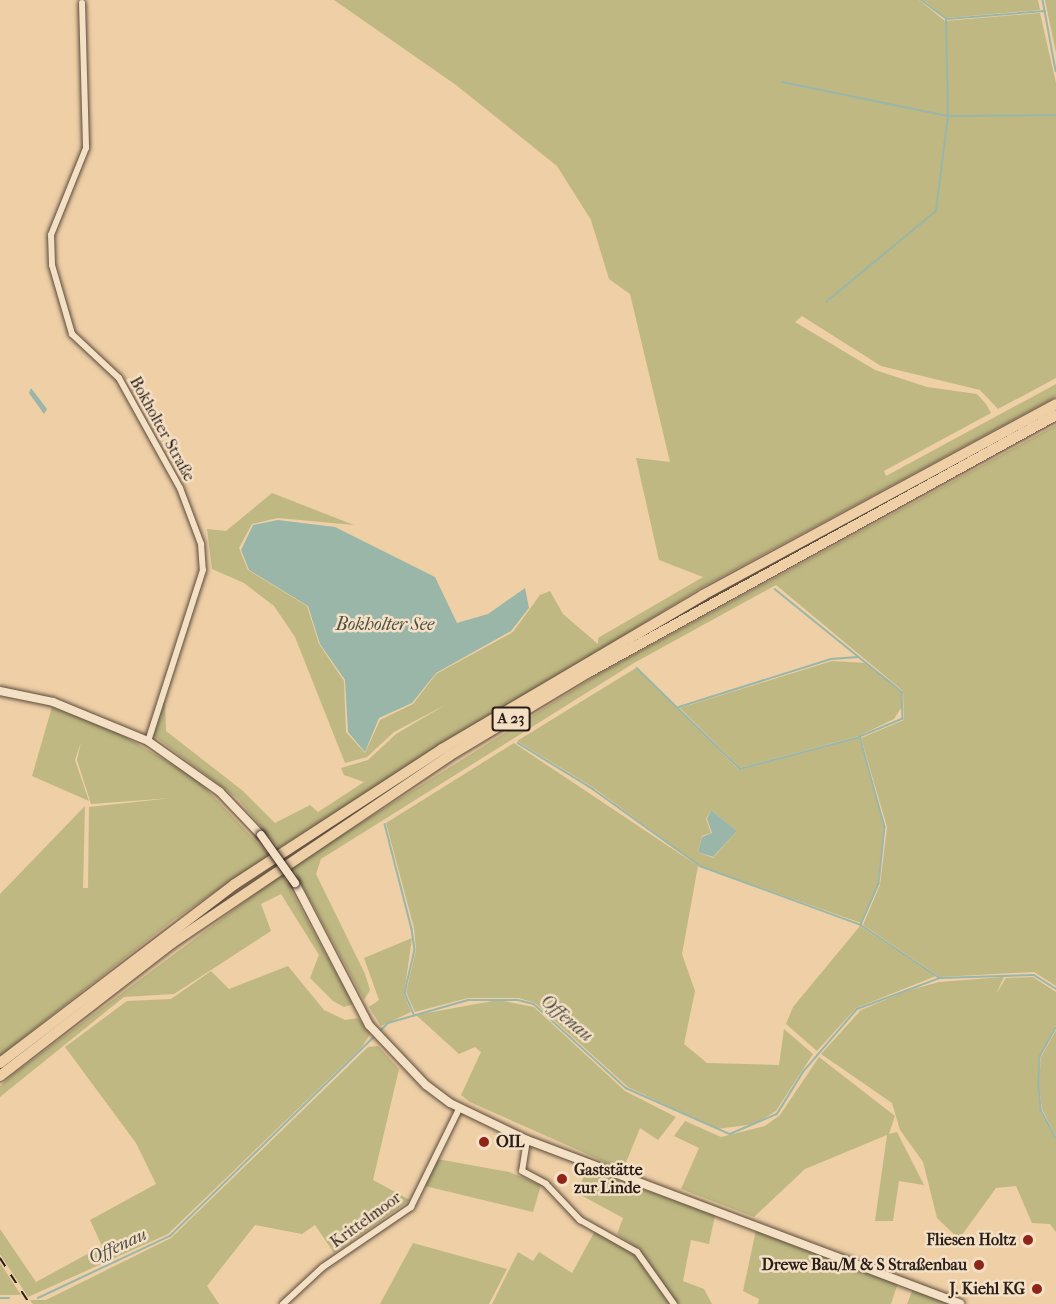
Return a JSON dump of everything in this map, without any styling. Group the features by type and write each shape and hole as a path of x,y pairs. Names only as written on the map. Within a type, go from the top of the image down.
{"highway":[{"name":"A 23","path":"0,1063 235,884 442,748 703,595 1056,404"},
{"name":"A 23","path":"0,1076 172,943 449,756 609,661 1056,415"}],"main road":[{"path":"4,692 69,707 148,741 220,792 261,835 295,882 369,1024 380,1039 426,1085 459,1108 527,1140 960,1304"}],"street":[{"name":"Bokholter Straße","path":"82,3 86,148 51,235 52,265 72,334 119,378 180,488 201,544 203,570 148,741"},
{"name":"Krittelmoor","path":"283,1304 323,1267 411,1207 459,1108"},
{"path":"527,1140 522,1171 546,1184 580,1220 637,1251 674,1304"}],"shaded area":[{"path":"334,0 919,0 945,21 1040,13 1056,83 1056,378 998,409 980,390 881,366 802,316 795,322 875,370 927,387 977,394 986,404 991,413 884,471 886,476 1056,384 1056,397 699,589 279,848 238,799 153,735 165,697 166,731 243,791 275,823 310,805 318,812 364,782 344,775 341,768 368,760 396,734 447,704 394,732 367,757 345,763 295,637 274,606 244,583 212,569 207,529 226,531 272,493 354,525 278,518 252,524 239,548 248,570 307,606 319,644 344,681 346,732 365,753 380,720 413,704 436,674 513,632 540,595 550,591 563,614 598,644 598,638 703,577 659,560 636,458 670,462 630,294 609,279 591,220 557,166 456,85"},
{"path":"923,0 1038,0 1040,10 946,18"},
{"path":"1045,0 1056,0 1056,53"},
{"path":"1056,425 1056,986 1034,972 940,977 863,925 880,885 887,827 861,738 904,720 903,691 776,585 634,663 321,859 316,874 365,974 370,990 364,1000 292,866 599,674"},
{"path":"832,661 866,663 890,681 901,692 901,708 894,719 859,736 740,768 680,708"},
{"path":"636,668 739,770 859,738 884,827 878,884 861,923 700,866 594,788 517,741","holes":["711,810 737,831 713,858 698,852 702,836 711,833 706,819"]},
{"path":"52,707 115,731 196,778 269,855 172,921 0,1056 0,894 85,806 83,888 88,888 89,807 172,798 91,804 77,760 81,742 75,760 89,801 32,776"},
{"path":"514,743 698,866 682,954 695,991 684,1044 707,1063 779,1065 784,1029 813,1054 776,1111 755,1124 717,1129 628,1087 535,1003 519,998 468,998 415,1012 406,992 416,950 414,928 386,823"},
{"path":"282,874 353,1004 344,1007 333,1001 310,978 319,955 281,894 261,904 271,931 174,994 124,997 0,1097 0,1086 16,1072"},
{"path":"860,926 936,976 856,1008 817,1051 786,1024 793,1007"},
{"path":"412,938 404,994 411,1012 381,1026 369,1007 379,1000 364,958"},
{"path":"288,966 324,1010 345,1020 358,1018 370,1034 362,1047 168,1234 28,1297 0,1254 0,1229 36,1282 102,1246 90,1220 156,1184 136,1143 65,1047 127,1001 171,999 211,971 229,989"},
{"path":"1004,977 996,994 1006,978 1033,977 1056,992 1056,1026 1039,1057 1038,1086 1040,1110 1056,1140 1056,1232 1050,1224 1032,1223 1016,1186 996,1188 959,1239 937,1218 923,1162 900,1130 892,1103 821,1054 861,1010 906,991 939,982"},
{"path":"498,1000 534,1007 625,1091 676,1117 658,1140 640,1128 623,1170 470,1102 461,1095 481,1052 475,1047 459,1054 416,1015"},
{"path":"1056,1030 1056,1137 1042,1109 1039,1085 1041,1057"},
{"path":"378,1046 399,1069 373,1180 410,1200 334,1253 315,1225 302,1234 255,1225 207,1286 219,1304 33,1304 30,1300 46,1300 171,1238 368,1047"},
{"path":"819,1057 895,1116 889,1134 897,1132 924,1185 899,1181 893,1221 875,1221 887,1135 805,1169 754,1217 681,1189 699,1148 674,1136 685,1121 721,1137 765,1126 780,1115"},
{"path":"437,1159 509,1172 541,1185 533,1212 425,1186"},
{"path":"587,1169 715,1215 709,1244 691,1240 683,1281 704,1289 712,1304 677,1304 639,1249 617,1234 623,1218 577,1193"},
{"path":"756,1230 898,1283 891,1304 758,1304 759,1299 743,1291"},
{"path":"595,1231 635,1254 669,1304 492,1304 518,1252 533,1261 539,1252 572,1273"},
{"path":"413,1243 507,1269 489,1304 380,1304"},
{"path":"0,1263 21,1295 0,1295"},
{"path":"913,1289 949,1304 907,1304"}],"water":[{"path":"31,388 47,409 44,414 29,393"},
{"name":"Bokholter See","path":"278,520 335,527 435,577 457,623 488,614 525,588 529,608 511,631 436,673 412,703 379,718 365,752 348,732 345,680 320,644 308,606 249,570 241,550 253,525"},
{"path":"711,810 737,831 713,857 698,852 702,837 712,833 707,819"}],"waterway":[{"path":"826,302 936,211 948,116 946,19 921,0"},
{"path":"1043,0 1056,71"},
{"path":"947,19 1045,11"},
{"path":"782,82 948,116 1056,115"},
{"path":"775,589 902,692 903,719 860,737 885,827 879,884 861,925"},
{"path":"679,707 831,659 858,657"},
{"path":"637,668 740,769 860,737"},
{"path":"518,743 593,789 700,866 861,925 940,978"},
{"path":"385,824 412,929 415,950 405,993 414,1014"},
{"name":"Offenau","path":"380,1031 388,1023 468,1000 518,1000 534,1004 626,1088 730,1134 777,1114 803,1072 857,1009 940,978 1034,975 1056,989"},
{"path":"1056,1028 1040,1057 1039,1086 1041,1110 1056,1138"},
{"name":"Offenau","path":"38,1298 170,1236 374,1037"},
{"name":"Offenau","path":"0,1298 9,1298"}],"railway":[{"path":"0,1258 30,1304"}],"place":[{"name":"OIL","path":"484,1142"},
{"name":"Gaststätte zur Linde","path":"562,1179"},
{"name":"Fliesen Holtz","path":"1028,1240"},
{"name":"Drewe Bau/M & S Straßenbau","path":"979,1265"},
{"name":"J. Kiehl KG","path":"1037,1289"}]}
